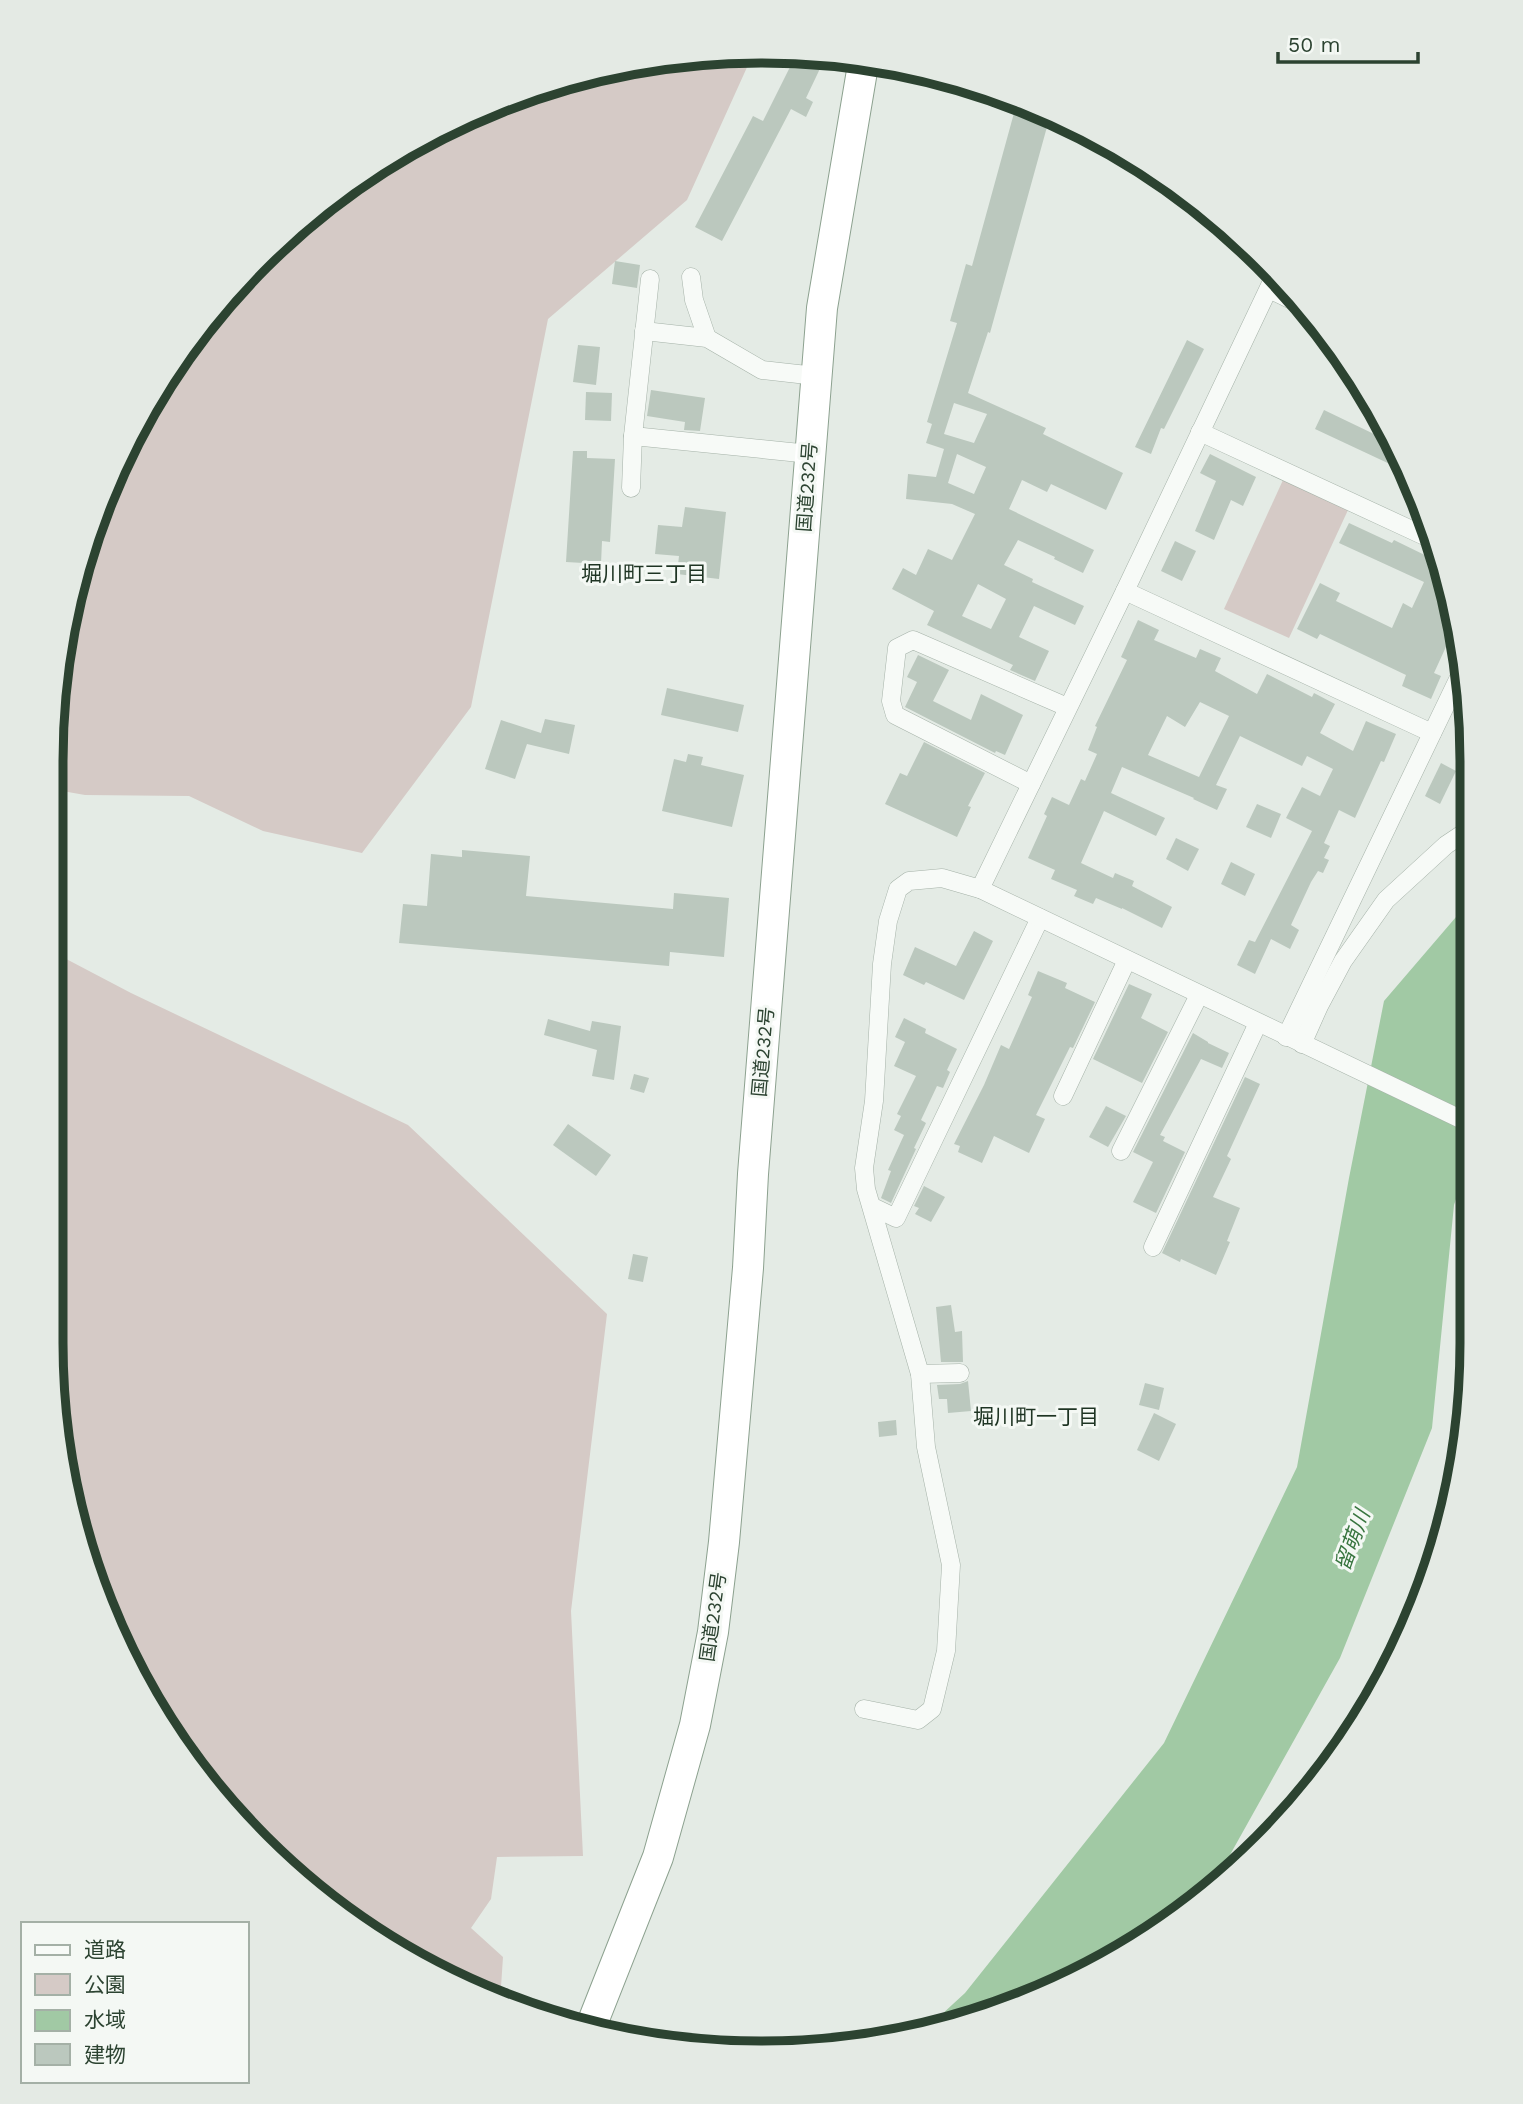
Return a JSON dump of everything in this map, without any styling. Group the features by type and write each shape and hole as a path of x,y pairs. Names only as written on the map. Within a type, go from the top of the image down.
{"highway":[{"name":"国道232号","path":"594,2020 658,1857 695,1725 713,1632 724,1542 748,1268 753,1174 822,308 862,70"}],"street":[{"path":"691,277 694,300 706,338"},
{"path":"631,488 633,436 650,279"},
{"path":"980,889 1271,284"},
{"path":"645,331 706,338 762,370 816,376"},
{"path":"1200,432 1422,534"},
{"path":"633,436 810,454"},
{"path":"1125,591 1432,733"},
{"path":"1031,784 895,715 891,701 897,648 913,640 1067,707"},
{"path":"1299,1043 1432,733 1456,684"},
{"path":"1299,1043 1343,961 1386,900 1446,845 1460,836"},
{"path":"864,1709 918,1720 932,1709 946,1651 951,1565 926,1447 920,1374 866,1189 864,1168 874,1101 882,964 888,921 898,889 909,881 942,878 980,889 1460,1119"},
{"path":"873,1208 896,1219 1040,918"},
{"path":"1063,1096 1127,960"},
{"path":"1121,1151 1199,995"},
{"path":"1153,1247 1258,1023"},
{"path":"920,1374 960,1373"}],"green space":[{"path":"749,63 687,200 548,319 471,707 362,853 263,831 189,796 85,795 63,791 64,716 76,625 100,537 116,494 157,412 207,336 236,301 301,236 336,207 412,157 453,135 537,100 625,76 716,64"},
{"path":"1283,480 1348,510 1289,638 1224,609"},
{"path":"63,957 131,993 408,1125 607,1314 571,1611 583,1856 497,1857 491,1899 471,1928 503,1957 501,1991 412,1947 336,1897 301,1868 236,1803 207,1768 157,1692 116,1610 100,1567 76,1479 64,1388"}],"water":[{"name":"留萌川","path":"1460,912 1460,1187 1454,1205 1432,1428 1340,1658 1221,1868 1150,1923 1070,1969 986,2004 938,2018 965,1993 1164,1743 1297,1467 1384,1001"}],"building":[{"path":"792,64 821,66 806,98 813,102 806,117 791,109 722,241 695,227 753,116 763,121"},
{"path":"1014,113 1022,114 1048,125 990,333 988,332 968,393 1046,428 1043,434 1123,473 1106,510 1051,484 1047,492 1022,480 1009,509 1094,550 1083,573 1018,540 1004,565 1033,579 1032,582 1084,606 1075,625 1034,606 1019,637 1049,651 1035,681 1010,670 1013,665 927,625 934,611 892,589 903,568 916,575 928,549 952,560 975,514 952,504 906,499 908,474 936,477 944,449 926,443 932,424 927,422 957,323 950,321 966,264 972,266","holes":["954,403 987,414 974,443 944,434","957,454 986,467 974,494 948,483","978,584 1006,599 991,629 962,616"]},
{"path":"615,261 640,265 637,288 612,284"},
{"path":"1187,340 1204,349 1164,429 1161,428 1151,454 1135,447"},
{"path":"578,345 600,347 596,385 573,382"},
{"path":"651,390 705,398 700,431 684,430 685,422 647,416"},
{"path":"586,392 612,393 611,421 585,420"},
{"path":"1324,410 1374,434 1376,430 1394,466 1315,429"},
{"path":"573,451 587,451 587,458 615,459 610,542 602,541 601,564 566,562"},
{"path":"1210,454 1256,477 1243,506 1231,500 1214,540 1195,531 1216,481 1200,473"},
{"path":"685,507 726,512 719,579 677,574 679,556 655,554 658,525 682,527"},
{"path":"1349,523 1429,557 1449,640 1434,673 1441,676 1431,699 1402,686 1406,675 1320,634 1317,639 1297,629 1320,583 1340,593 1336,601 1392,628 1403,603 1412,608 1424,582 1339,543"},
{"path":"1175,541 1196,551 1182,581 1161,571"},
{"path":"1138,620 1159,630 1154,640 1196,658 1200,649 1221,658 1215,671 1257,694 1267,674 1312,697 1314,693 1335,704 1320,733 1353,751 1366,721 1396,734 1355,818 1339,810 1324,843 1330,846 1324,858 1329,860 1323,873 1318,871 1311,882 1291,925 1299,930 1290,949 1271,939 1255,974 1237,965 1249,940 1255,942 1312,831 1286,818 1302,787 1320,796 1333,769 1307,756 1302,766 1240,736 1216,785 1227,789 1217,810 1122,767 1111,793 1165,818 1156,836 1104,811 1081,863 1113,878 1115,873 1134,881 1132,886 1172,907 1162,928 1096,898 1093,904 1074,896 1077,890 1051,879 1055,870 1028,858 1047,816 1044,814 1052,797 1069,805 1081,779 1085,781 1097,754 1088,750 1097,727 1095,726 1127,660 1121,657","holes":["1200,702 1229,716 1199,777 1148,755 1167,716 1185,727"]},
{"path":"918,655 949,670 933,701 971,720 981,694 1023,715 1005,755 996,751 995,753 905,707 917,682 907,677"},
{"path":"667,688 744,705 738,732 661,715"},
{"path":"545,719 575,725 569,754 527,744 515,779 485,769 501,720 541,733"},
{"path":"924,742 985,773 968,806 971,807 957,837 885,804 900,773 907,776"},
{"path":"688,754 703,757 701,765 744,775 732,827 662,811 674,759 686,762"},
{"path":"1441,763 1456,771 1440,804 1425,796"},
{"path":"1257,804 1281,814 1271,838 1246,827"},
{"path":"1176,838 1199,849 1188,871 1166,859"},
{"path":"462,850 530,856 526,896 673,909 674,893 729,898 724,957 670,952 669,966 399,943 403,904 427,906 431,854 462,857"},
{"path":"1231,862 1255,874 1245,896 1221,884"},
{"path":"974,931 993,941 964,1000 926,982 924,985 903,975 915,947 956,966"},
{"path":"1038,971 1067,983 1065,988 1095,1002 1036,1115 1045,1119 1029,1153 994,1136 982,1163 958,1152 960,1146 954,1144 1001,1045 1009,1049 1032,997 1028,995"},
{"path":"1129,984 1152,994 1141,1018 1168,1032 1142,1083 1093,1059"},
{"path":"904,1018 926,1029 925,1033 957,1049 947,1070 950,1072 943,1088 937,1086 921,1120 926,1123 891,1203 881,1198 891,1171 888,1170 904,1135 894,1130 901,1116 897,1114 916,1076 894,1066 905,1042 895,1037"},
{"path":"548,1019 590,1031 592,1021 621,1026 614,1080 592,1076 597,1050 544,1035"},
{"path":"1193,1033 1229,1053 1222,1068 1201,1059 1160,1135 1165,1137 1163,1141 1185,1152 1156,1213 1133,1202 1153,1162 1133,1152"},
{"path":"634,1074 649,1078 644,1093 630,1089"},
{"path":"1245,1077 1260,1084 1227,1156 1231,1159 1213,1197 1240,1208 1216,1275 1162,1253"},
{"path":"1106,1106 1126,1116 1108,1147 1089,1137"},
{"path":"568,1124 611,1155 596,1176 553,1145"},
{"path":"924,1186 945,1197 931,1222 915,1214 919,1208 914,1206"},
{"path":"633,1254 648,1257 643,1282 628,1279"},
{"path":"951,1305 955,1332 962,1331 963,1362 941,1362 936,1307"},
{"path":"968,1381 971,1411 948,1413 947,1399 939,1399 937,1385"},
{"path":"1145,1383 1164,1388 1159,1410 1139,1405"},
{"path":"1154,1413 1176,1424 1159,1461 1137,1450"},
{"path":"896,1420 897,1435 879,1437 878,1422"}],"district":[{"name":"堀川町三丁目","path":"644,573"},
{"name":"堀川町一丁目","path":"1036,1416"}]}
